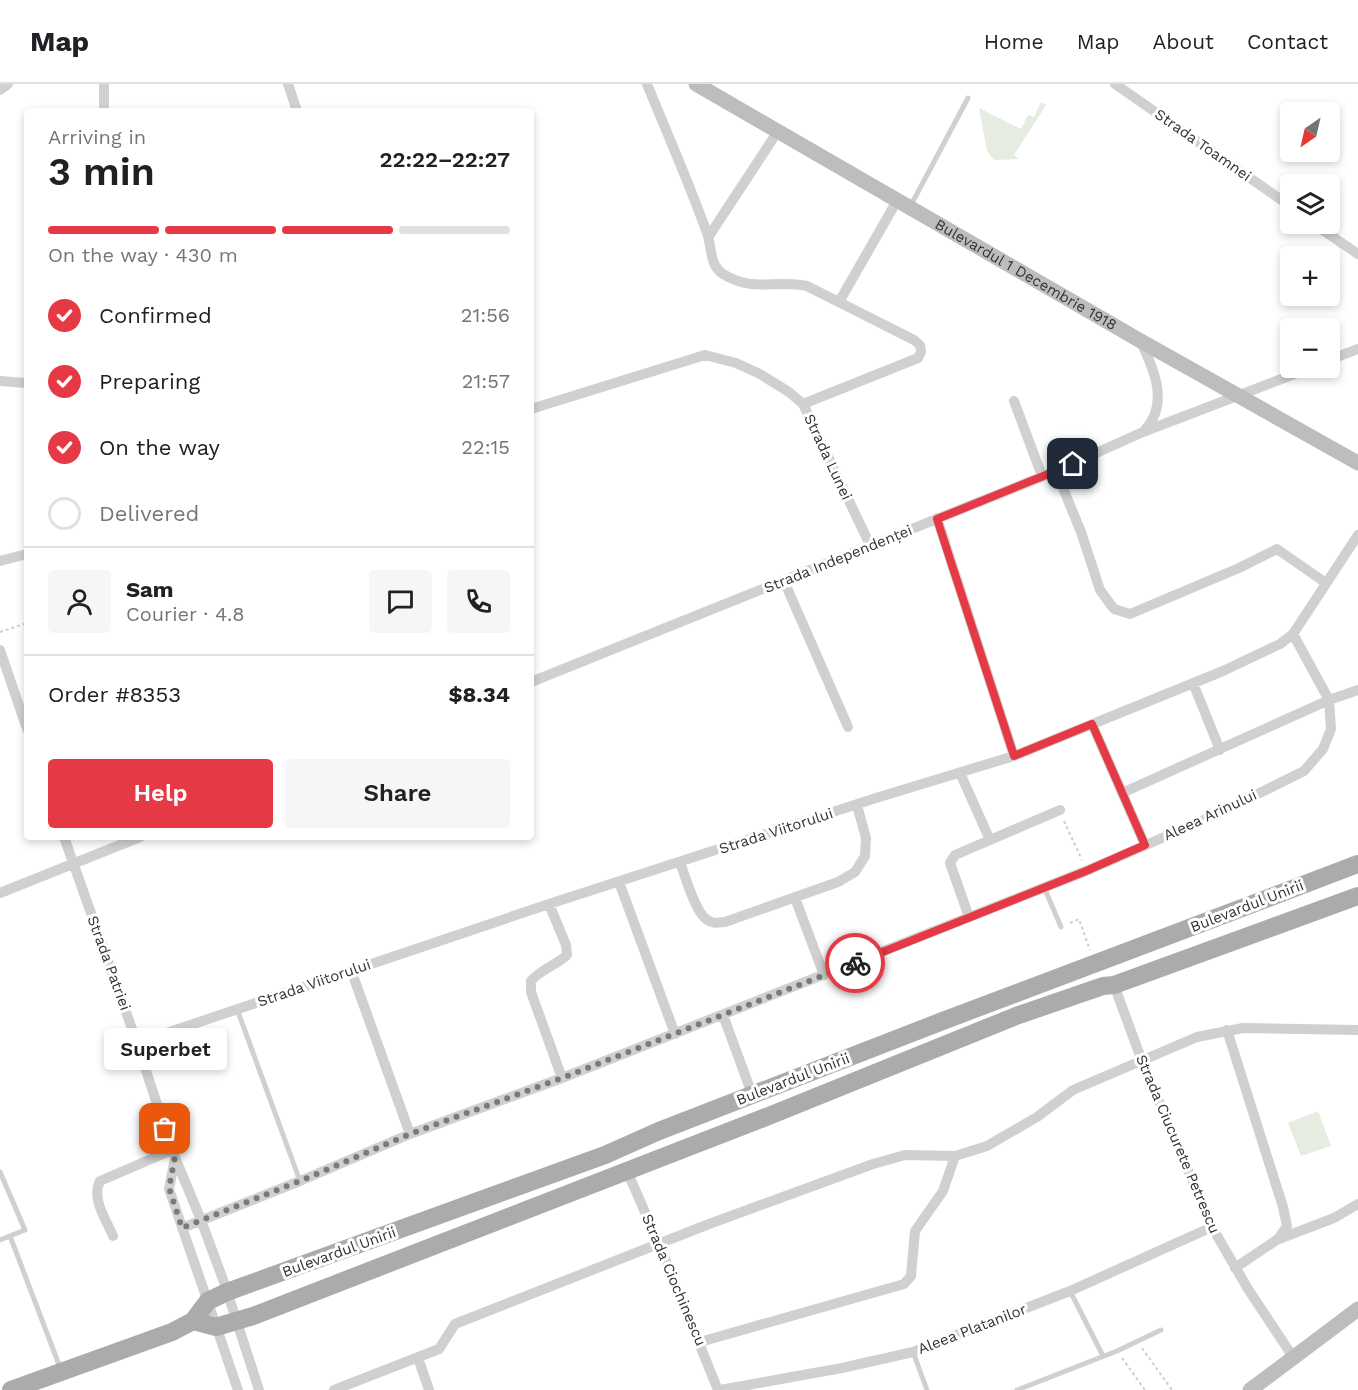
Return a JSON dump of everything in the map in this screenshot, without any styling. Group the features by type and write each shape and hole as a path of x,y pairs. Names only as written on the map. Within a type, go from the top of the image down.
{"main road":[{"name":"Bulevardul 1 Decembrie 1918","path":"696,84 1139,340 1358,463"},
{"name":"Bulevardul Unirii","path":"208,1301 227,1292 605,1155 752,1094 1358,864"},
{"name":"Bulevardul Unirii","path":"216,1327 253,1316 627,1171 1016,1016 1103,986 1114,985 1358,896"},
{"path":"11,1390 172,1332 193,1321 208,1301"},
{"path":"1255,1388 1358,1309"},
{"path":"193,1321 216,1327"}],"street":[{"path":"0,90 8,84"},
{"path":"104,84 104,108"},
{"path":"288,84 296,108"},
{"path":"647,84 709,236 715,266 720,273 747,285 761,286 791,282 807,286 914,339 920,345 921,352 918,358 803,404"},
{"name":"Strada Toamnei","path":"1115,84 1280,199"},
{"path":"709,236 778,131"},
{"path":"839,302 904,203"},
{"path":"1329,234 1358,254"},
{"path":"1139,340 1153,370 1158,394 1155,417 1143,432"},
{"path":"1340,355 1358,348"},
{"name":"Strada Lunei","path":"534,408 705,356 736,363 789,392 803,404 870,545"},
{"name":"Strada Independenței","path":"534,681 1056,471 1143,432 1285,378"},
{"path":"0,381 24,383"},
{"path":"1014,401 1042,476"},
{"path":"1056,471 1081,532 1100,590 1114,609 1130,614 1239,568 1277,549 1326,582"},
{"path":"937,519 1014,756"},
{"name":"Strada Viitorului","path":"137,1043 549,904 1014,756 1192,683 1280,644 1293,633 1358,535"},
{"path":"0,561 24,555"},
{"path":"784,581 848,728"},
{"name":"Aleea Arinului","path":"182,1228 410,1134 562,1078 1086,871 1215,815 1304,771 1323,749 1331,729 1329,700 1293,633"},
{"path":"0,650 24,720"},
{"path":"1192,683 1220,750"},
{"path":"1122,793 1329,700 1358,690"},
{"path":"1092,724 1145,845"},
{"path":"960,773 990,840"},
{"path":"680,862 700,911 706,919 715,923 725,922 837,882 855,872 865,856 866,838 857,805"},
{"path":"969,917 950,863 955,855 1059,810"},
{"name":"Strada Patriei","path":"65,840 174,1154 227,1292 259,1390"},
{"path":"0,893 132,840"},
{"path":"619,882 675,1034"},
{"path":"795,898 824,975"},
{"path":"549,904 566,945 567,955 558,964 538,972 531,981 531,992 562,1078"},
{"path":"351,970 410,1134"},
{"name":"Strada Ciucurete Petrescu","path":"1114,985 1142,1061 1212,1227 1235,1268 1293,1357"},
{"path":"723,1015 752,1094"},
{"path":"336,1390 439,1349 454,1324 659,1244 873,1164 905,1155 955,1156 987,1146 1037,1118 1073,1090 1197,1037 1244,1028 1357,1032"},
{"path":"1227,1030 1283,1207 1287,1226 1278,1239"},
{"path":"113,1236 96,1197 100,1181 174,1154"},
{"name":"Strada Patriei","path":"174,1154 169,1188 238,1390"},
{"path":"700,1342 904,1284 911,1276 915,1231 943,1191 955,1156"},
{"name":"Strada Ciochinescu","path":"627,1171 719,1390"},
{"path":"1235,1268 1278,1239 1334,1218 1358,1203"},
{"path":"1287,1226 1298,1231"},
{"name":"Aleea Platanilor","path":"719,1390 843,1368 913,1352 1070,1291 1212,1227"},
{"path":"418,1358 429,1390"}],"lane":[{"path":"904,203 968,98"},
{"path":"1044,887 1061,927"},
{"path":"237,1009 300,1181"},
{"path":"0,1172 25,1230 0,1240"},
{"path":"10,1236 61,1371"},
{"path":"1070,1291 1103,1356"},
{"path":"1017,1390 1117,1351 1161,1330"},
{"path":"913,1352 927,1390"}],"path":[{"path":"0,632 24,623"},
{"path":"1059,810 1086,871"},
{"path":"1061,927 1079,919 1095,964"},
{"path":"1137,1341 1172,1390"},
{"path":"1117,1351 1145,1390"}],"shaded area":[{"path":"1041,102 1046,105 1014,155 1019,159 994,160 987,151 979,108 1021,129 1028,115 1034,117"},
{"path":"1318,1111 1331,1146 1301,1156 1288,1123"}],"way so far":[{"path":"165,1129 175,1157 169,1188 182,1228 410,1134 562,1078 855,963"}],"place":[{"name":"Superbet","path":"165,1129"}],"route":[{"path":"855,963 1086,871 1145,845 1092,724 1014,756 937,519 1073,464"}]}
